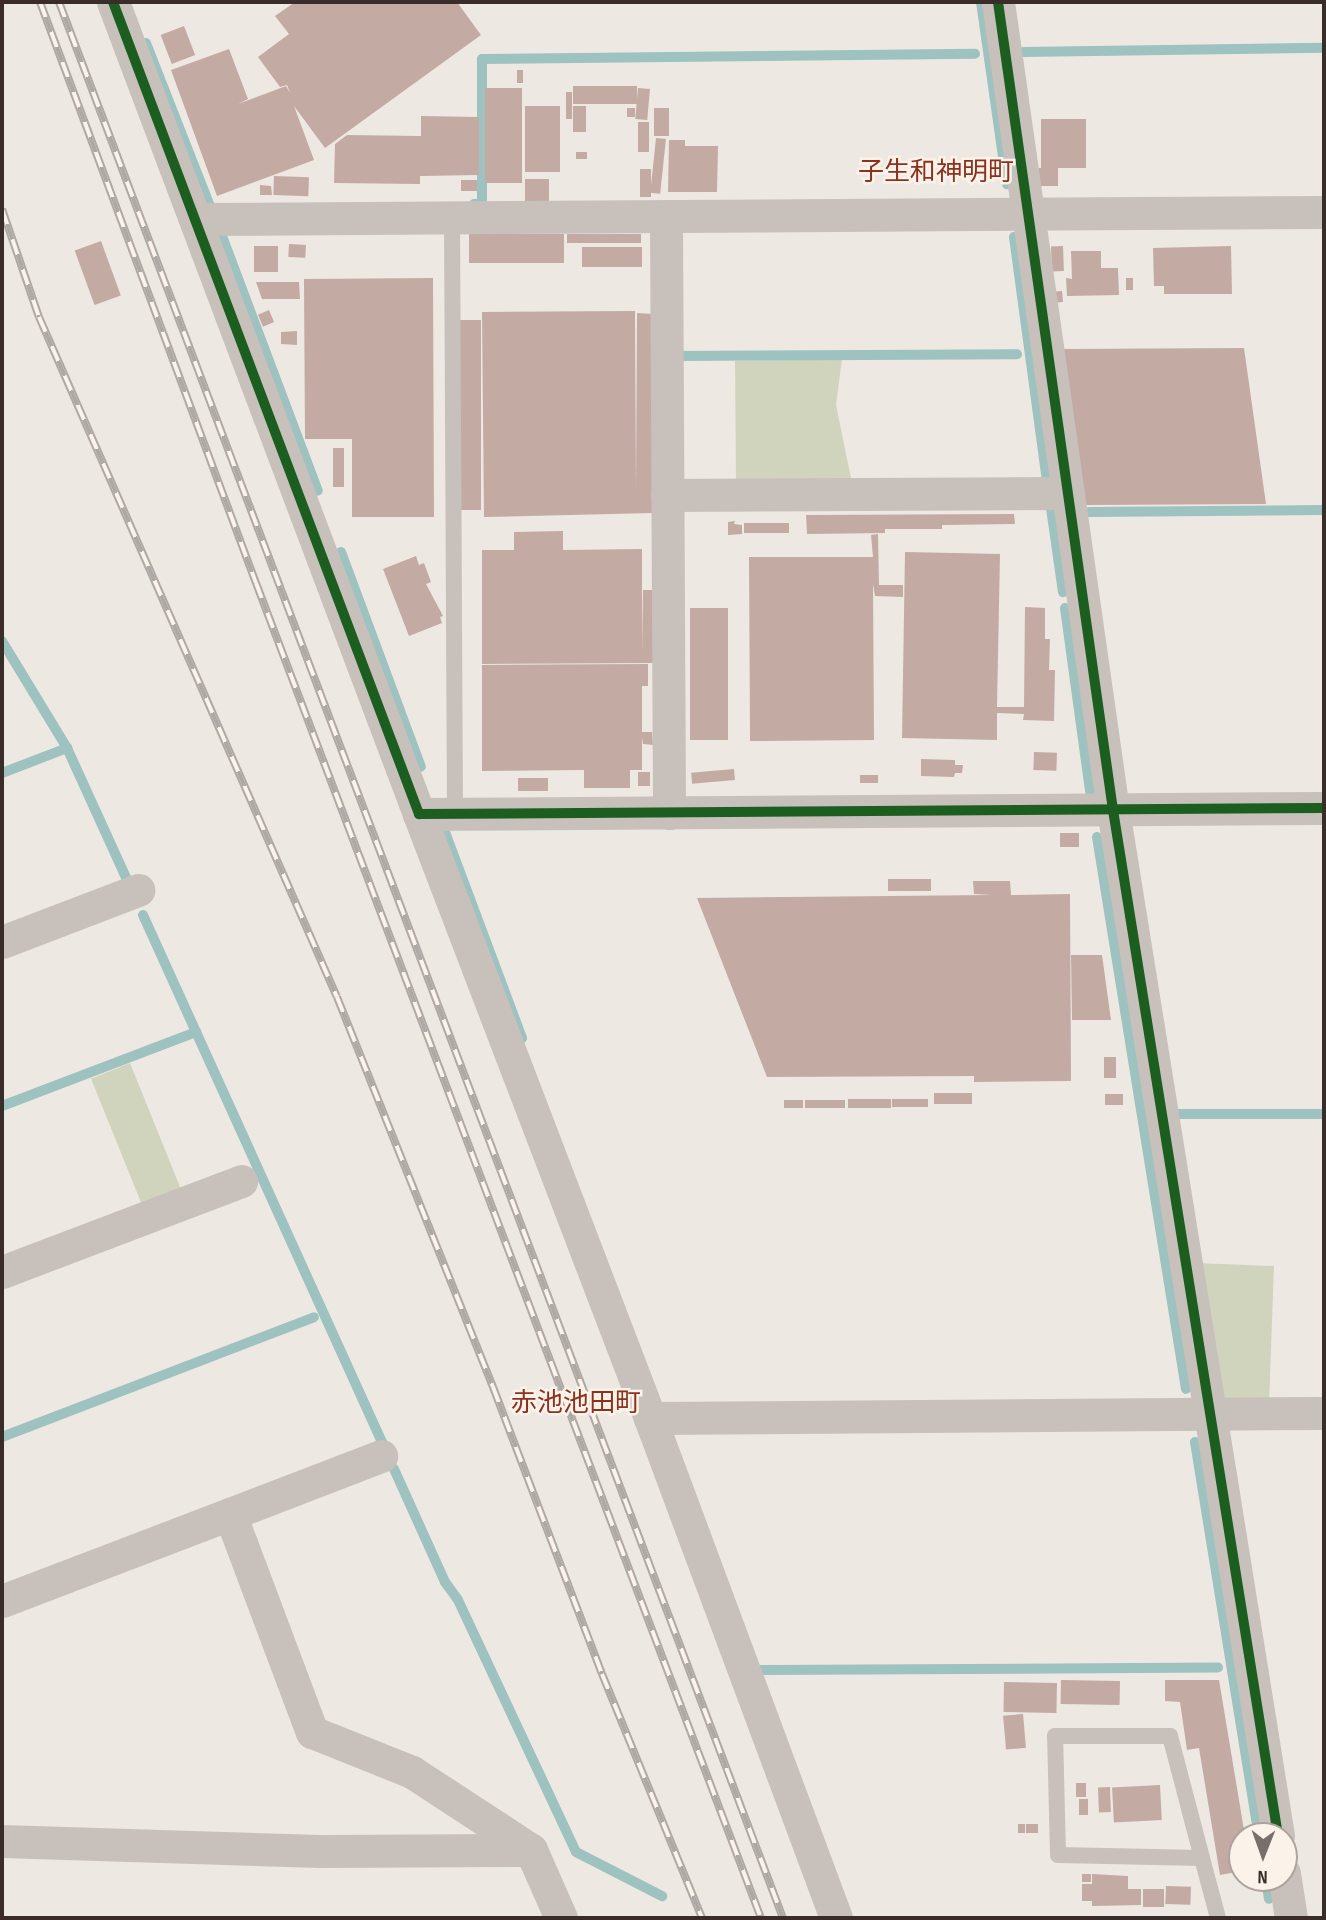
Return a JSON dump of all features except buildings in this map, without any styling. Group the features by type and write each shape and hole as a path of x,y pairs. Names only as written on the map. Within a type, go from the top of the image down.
{"street":[{"path":"113,2 198,219 419,814 650,1418 836,1918"},
{"path":"998,2 1113,810 1276,1822"},
{"path":"198,219 1324,212"},
{"path":"666,216 669,813"},
{"path":"667,495 1068,493"},
{"path":"419,814 1324,808"},
{"path":"2,942 138,890"},
{"path":"2,1272 241,1181"},
{"path":"650,1418 1324,1413"},
{"path":"2,1601 381,1456"},
{"path":"230,1514 312,1732 412,1772 531,1850 561,1918"},
{"path":"2,1842 320,1851 531,1850"},
{"path":"1287,1892 1292,1918"}],"lane":[{"path":"452,217 455,814"},
{"path":"1202,1858 1058,1855 1055,1736 1170,1736 1218,1918"}],"green space":[{"path":"842,359 836,405 852,483 736,483 735,361"},
{"path":"130,1063 183,1195 144,1210 91,1079"},
{"path":"1196,1263 1274,1266 1269,1405 1222,1398"}],"waterway":[{"path":"981,2 1007,184"},
{"path":"146,43 210,206"},
{"path":"1023,52 1324,48"},
{"path":"474,204 482,204 482,59 975,54"},
{"path":"222,236 318,491"},
{"path":"1014,237 1047,481"},
{"path":"673,356 1017,354"},
{"path":"1051,508 1063,592"},
{"path":"1089,512 1324,510"},
{"path":"341,552 421,767"},
{"path":"1065,608 1090,791"},
{"path":"2,641 67,748 129,884"},
{"path":"2,773 67,748"},
{"path":"445,832 522,1038"},
{"path":"1097,837 1186,1389"},
{"path":"143,915 382,1442"},
{"path":"2,1106 196,1032"},
{"path":"1178,1114 1324,1114"},
{"path":"2,1437 314,1317"},
{"path":"1195,1442 1257,1822"},
{"path":"394,1469 445,1582 458,1600 576,1852 662,1896"},
{"path":"760,1670 1218,1668"},
{"path":"1268,1892 1269,1899"}],"railway":[{"path":"40,2 256,583 761,1918"},
{"path":"59,2 783,1918"},
{"path":"2,209 39,317 337,997 493,1387 602,1674 702,1918"}],"cycle path":[{"path":"113,2 419,814 1324,808"},
{"path":"998,2 1113,810 1276,1822"}],"district":[{"name":"子生和神明町","path":"936,173"},
{"name":"赤池池田町","path":"576,1404"}]}
